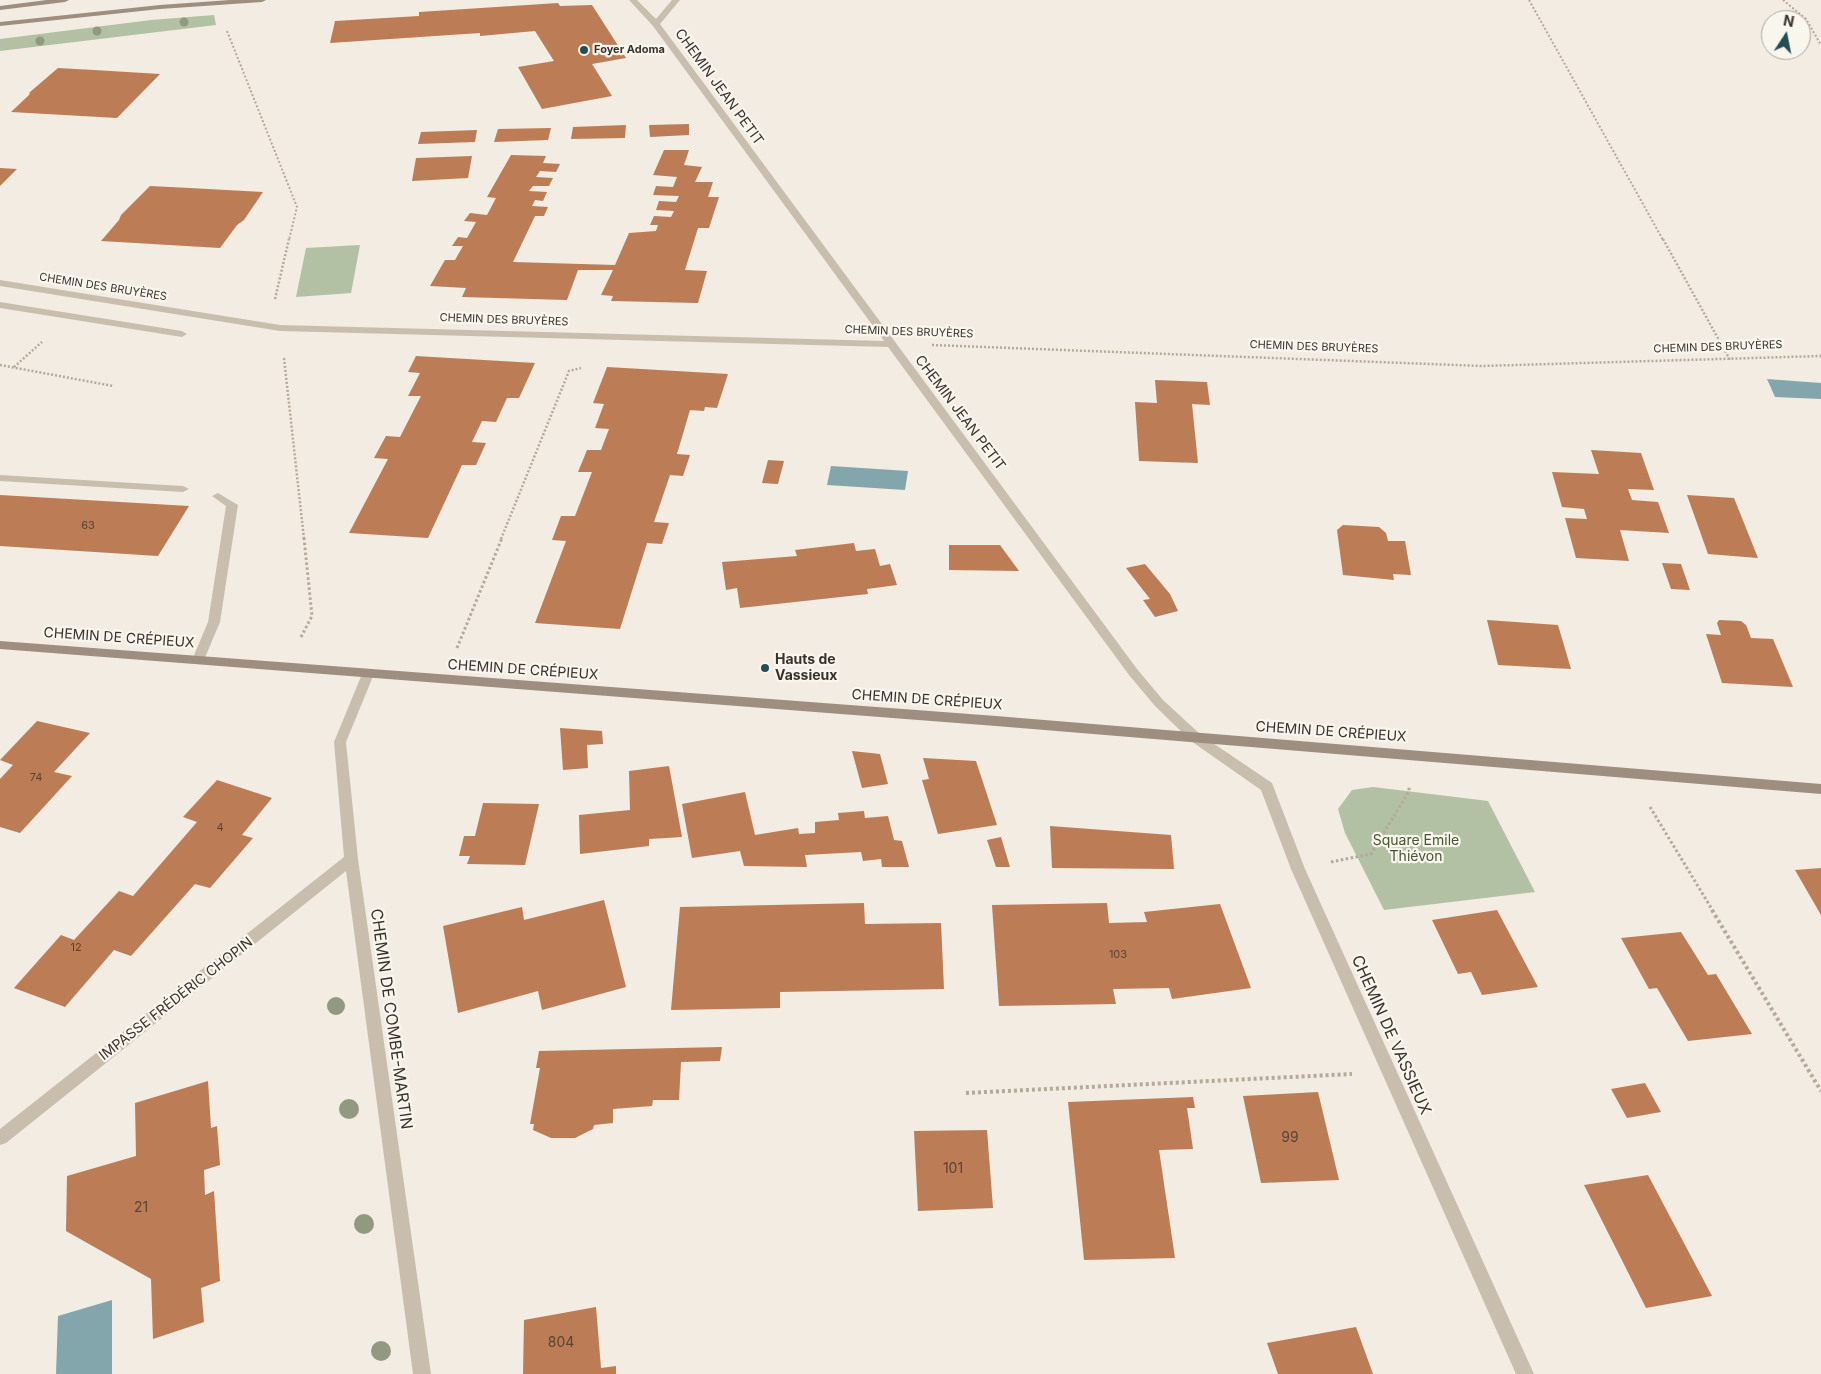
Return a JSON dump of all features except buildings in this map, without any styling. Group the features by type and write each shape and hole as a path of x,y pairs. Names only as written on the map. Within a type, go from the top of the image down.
{"street":[{"path":"0,8 65,0"},
{"path":"0,24 160,7 262,0"},
{"name":"CHEMIN JEAN PETIT","path":"634,0 656,24 1133,672 1159,703 1196,738"},
{"name":"CHEMIN JEAN PETIT","path":"656,24 676,0"},
{"name":"CHEMIN DES BRUYÈRES","path":"0,283 280,328 891,344"},
{"path":"0,305 182,334"},
{"path":"0,478 183,489"},
{"path":"198,660 214,622 232,505 218,496"},
{"name":"CHEMIN DE CRÉPIEUX","path":"0,645 1402,754 1821,789"},
{"name":"CHEMIN DE COMBE-MARTIN","path":"368,674 340,742 352,859 422,1374"},
{"name":"CHEMIN DE VASSIEUX","path":"1196,738 1267,787 1298,869 1525,1374"},
{"name":"IMPASSE FRÉDÉRIC CHOPIN","path":"0,1138 352,859"}],"path":[{"path":"1529,0 1730,360"},
{"path":"1783,0 1806,18 1821,45"},
{"path":"227,2 223,21 297,207 269,326"},
{"path":"280,328 312,616 285,667"},
{"path":"444,680 568,371 590,365 600,336"},
{"name":"CHEMIN DES BRUYÈRES","path":"891,344 1482,366 1821,356"},
{"path":"0,365 113,386"},
{"path":"1298,869 1371,854 1410,791 1402,754"},
{"path":"1629,772 1821,1091"},
{"path":"966,1094 1388,1072"}],"green space":[{"path":"214,15 216,25 0,51 0,39 151,20"},
{"path":"360,245 351,293 296,297 306,248"},
{"name":"Square Emile Thiévon","path":"1373,787 1488,801 1535,892 1384,910 1345,833 1338,809 1352,790"}],"water":[{"path":"1767,379 1821,383 1821,399 1775,397"},
{"path":"831,466 908,471 905,490 827,485"},
{"path":"112,1300 112,1374 56,1374 58,1316"}],"place":[{"name":"Foyer Adoma","path":"584,50"},
{"name":"Hauts de Vassieux","path":"765,668"}]}
